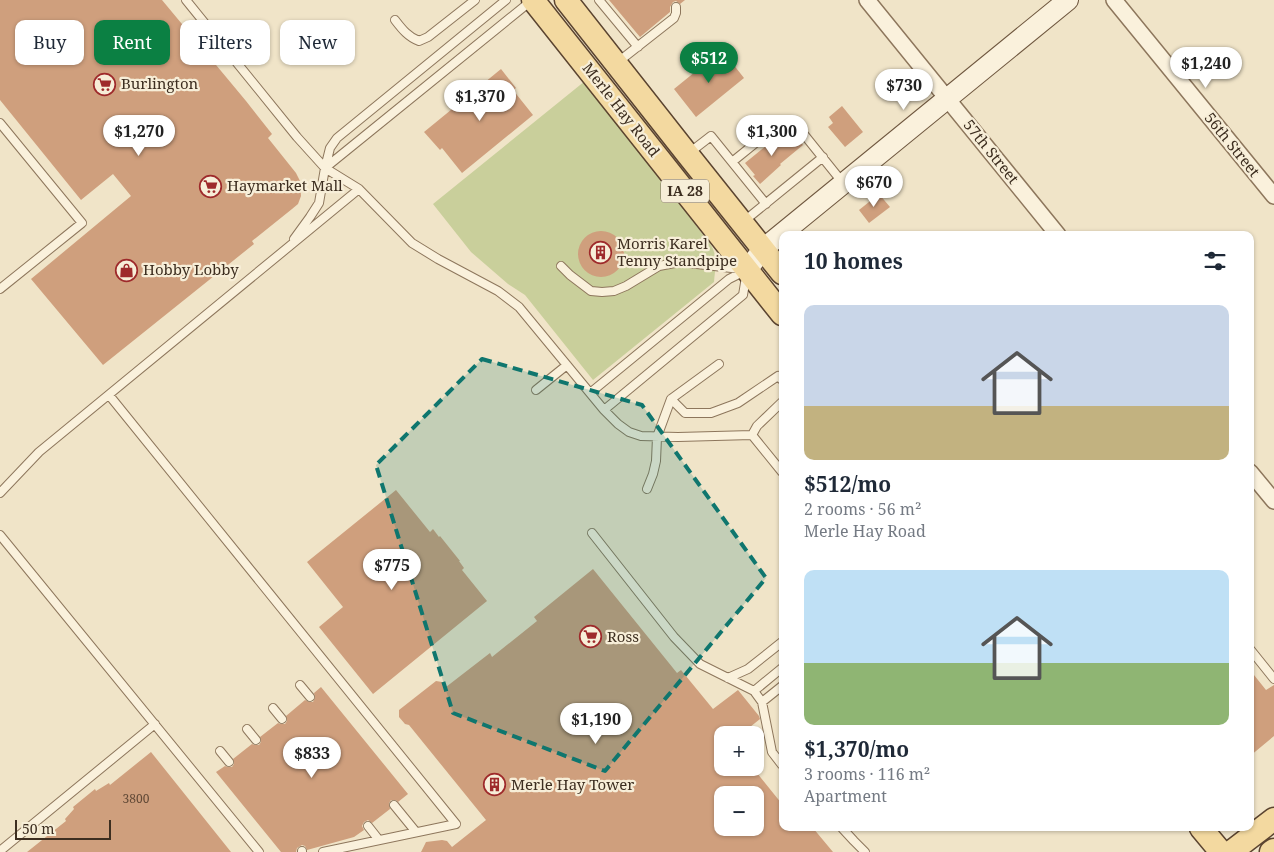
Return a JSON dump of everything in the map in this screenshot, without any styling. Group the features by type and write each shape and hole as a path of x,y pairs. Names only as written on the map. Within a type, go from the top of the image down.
{"main road":[{"name":"Merle Hay Road","path":"533,0 779,310"},
{"name":"Merle Hay Road","path":"566,0 779,269"},
{"path":"1240,843 1274,819"},
{"path":"1202,831 1220,852"}],"street":[{"name":"57th Street","path":"867,0 1055,231"},
{"path":"785,231 1068,0"},
{"name":"56th Street","path":"1114,0 1274,196"},
{"path":"747,270 763,249 779,236"},
{"path":"1254,477 1274,501"}],"lane":[{"path":"186,0 297,137 325,168 359,190 412,243 498,291 520,307 604,410 618,424 629,432 641,436 752,435"},
{"path":"395,20 406,33 419,41 428,38 474,0"},
{"path":"285,250 319,203 330,148 337,138 506,0"},
{"path":"325,168 533,0"},
{"path":"599,0 638,47"},
{"path":"616,64 674,18 676,7"},
{"path":"732,162 784,120 787,120 794,122 844,184"},
{"path":"0,123 82,223 0,289"},
{"path":"688,155 711,136 766,204"},
{"path":"742,223 823,157"},
{"path":"0,493 39,452 359,190"},
{"path":"561,266 591,291 602,292 614,291 659,266 673,263 680,262 747,270"},
{"path":"590,393 729,279 747,270"},
{"path":"604,410 743,295 747,270"},
{"path":"647,489 656,462 657,437 672,399 720,364"},
{"path":"536,390 567,365"},
{"path":"672,399 685,413 711,413 738,403 779,377"},
{"path":"109,395 456,824 379,840 338,845 323,852"},
{"path":"752,435 757,426 779,405"},
{"path":"752,435 779,468"},
{"path":"592,533 674,637 700,664 754,691 762,702 772,752 779,762"},
{"path":"0,535 259,852"},
{"path":"728,678 748,669 779,644"},
{"path":"1254,655 1274,679"},
{"path":"754,691 779,671"},
{"path":"300,685 310,697"},
{"path":"762,702 779,688"},
{"path":"273,708 282,719"},
{"path":"0,851 154,724"},
{"path":"247,729 256,740"},
{"path":"220,751 229,762"},
{"path":"394,805 416,832"},
{"path":"368,826 379,840"},
{"path":"845,831 865,852"}],"highlighted area":[{"path":"482,359 642,405 766,578 605,771 453,713 376,465"}],"green space":[{"path":"585,81 711,245 716,263 714,282 593,380 525,295 508,284 471,252 433,204"}],"building":[{"name":"Haymarket Mall","path":"0,0 162,0 180,22 180,65 216,65 272,134 268,138 296,173 300,181 301,196 298,204 252,241 254,244 103,365 31,279 131,196 113,174 81,200 0,100"},
{"path":"609,0 685,0 680,4 676,1 673,2 670,12 640,37"},
{"path":"722,50 744,78 696,117 674,89"},
{"path":"501,69 516,88 513,90 533,115 462,173 442,148 440,150 424,132"},
{"path":"842,106 863,132 845,147 828,127 833,123 829,117"},
{"path":"782,133 789,142 796,136 803,145 760,184 745,163"},
{"path":"879,194 890,207 869,223 859,210"},
{"name":"Morris Karel Tenny Standpipe","path":"601,231 614,235 620,241 624,254 620,267 614,273 601,277 588,273 582,267 578,254 582,241 588,235"},
{"path":"396,490 430,532 433,529 440,536 460,561 464,568 462,570 487,601 373,694 319,627 343,607 307,562"},
{"path":"593,569 677,673 681,670 713,709 738,690 759,716 760,719 751,726 714,726 714,776 759,776 779,800 779,831 816,831 833,852 421,852 426,842 442,840 447,841 452,847 486,820 409,725 405,724 399,717 399,710 436,681 442,682 446,687 490,653 492,657 537,621 534,617"},
{"path":"1254,675 1266,690 1274,685 1274,736 1254,753"},
{"path":"321,687 408,794 398,802 391,800 389,803 390,809 372,823 368,820 364,822 362,826 364,830 354,837 307,850 302,845 297,848 296,852 281,852 216,772 225,766 232,767 234,764 233,759 252,744 259,745 261,742 260,737 278,723 285,724 287,721 286,716 305,700 313,702 315,698 314,693"},
{"path":"151,752 231,852 27,852 66,821 65,819 74,809 73,807 95,789 96,791 109,783 110,785"}],"place":[{"name":"Burlington","path":"105,84"},
{"name":"Haymarket Mall","path":"211,186"},
{"name":"Morris Karel Tenny Standpipe","path":"601,253"},
{"name":"Hobby Lobby","path":"127,270"},
{"name":"Ross","path":"591,637"},
{"name":"Merle Hay Tower","path":"495,785"}]}
